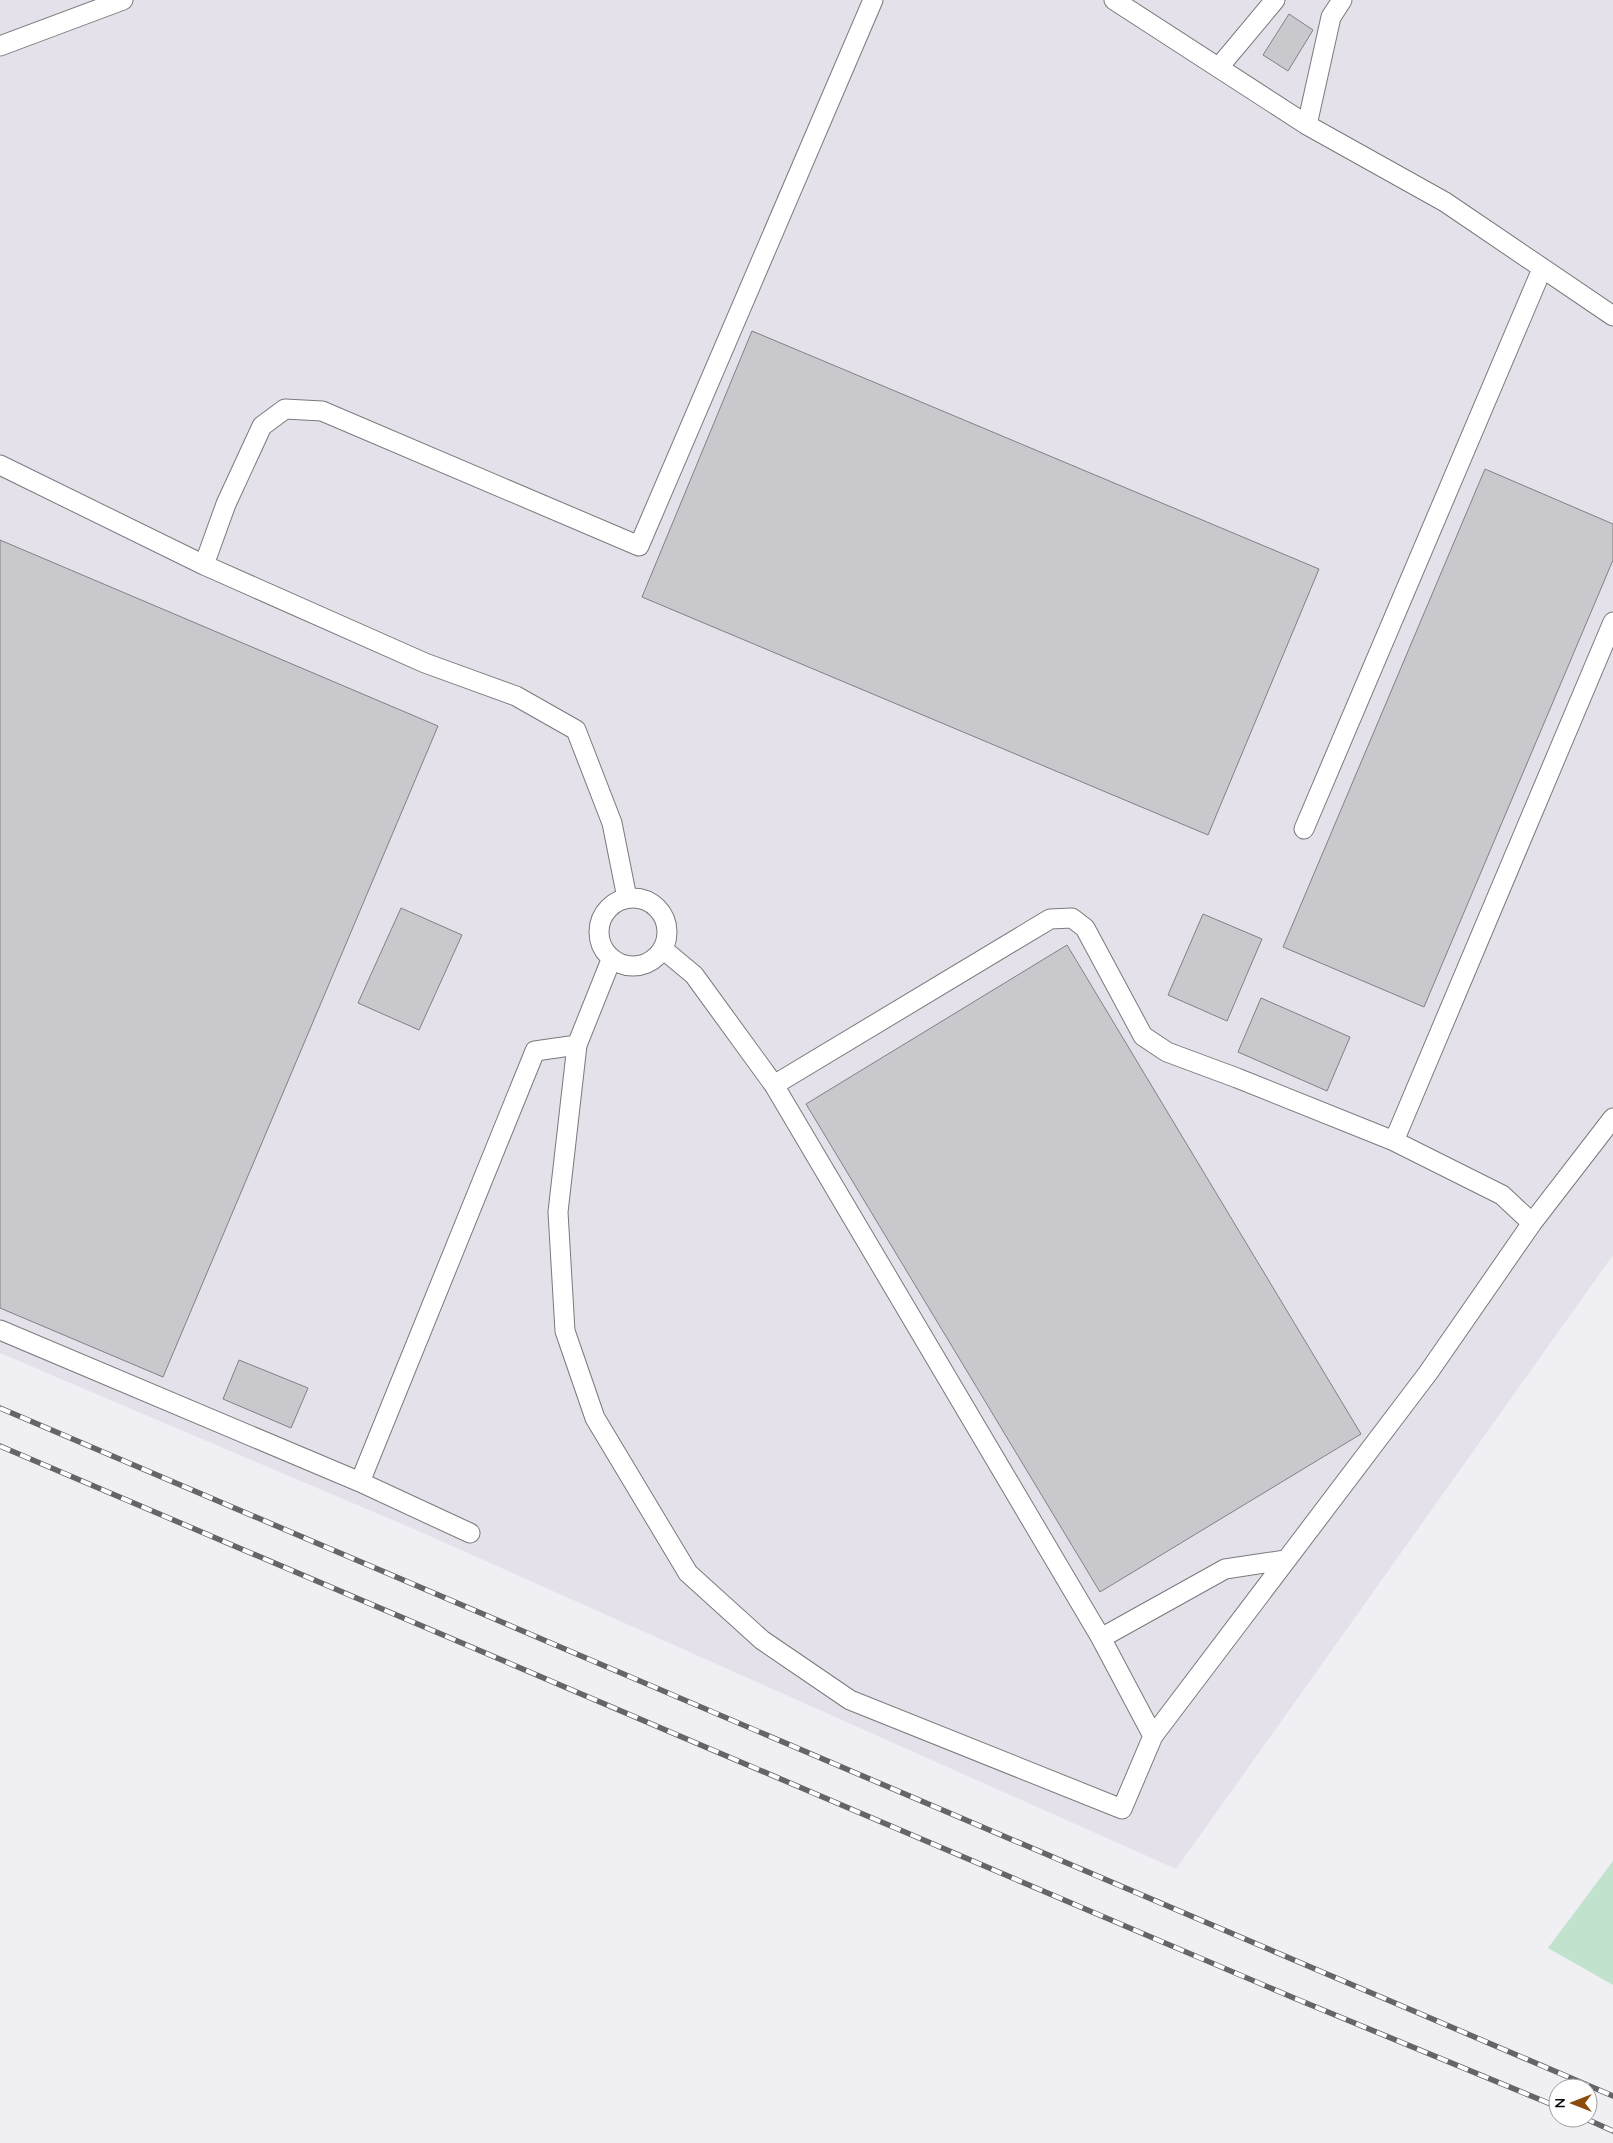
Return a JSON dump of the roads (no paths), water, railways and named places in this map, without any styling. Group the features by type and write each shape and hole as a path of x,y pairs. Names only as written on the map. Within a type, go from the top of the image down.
{"lane":[{"path":"0,46 123,0"},
{"path":"204,565 226,504 262,426 285,409 322,411 639,546 873,0"},
{"path":"1114,0 1307,125 1445,202 1613,316"},
{"path":"1219,67 1275,0"},
{"path":"1307,125 1331,17 1342,0"},
{"path":"1304,829 1542,269"},
{"path":"0,465 204,565 425,663 516,696 576,730 612,823 627,898"},
{"path":"1394,1140 1613,622"},
{"path":"627,898 646,900 662,912 669,931 664,950 649,964 629,968 611,960 600,943 599,924 609,907 627,898"},
{"path":"774,1085 1050,919 1072,918 1085,928 1143,1036 1167,1052 1394,1140 1502,1195 1532,1222"},
{"path":"664,950 694,975 774,1085 1100,1638 1153,1736"},
{"path":"611,960 577,1045 558,1212 565,1330 595,1418 688,1574 762,1640 850,1700 1122,1809 1153,1736 1428,1373 1532,1222 1613,1118"},
{"path":"360,1482 535,1051 577,1045"},
{"path":"0,1330 360,1482 470,1533"},
{"path":"1100,1638 1225,1569 1285,1560"}],"railway":[{"path":"0,1408 1613,2096"},
{"path":"0,1446 1294,1998 1548,2103"},
{"path":"1598,2124 1613,2131"}]}
